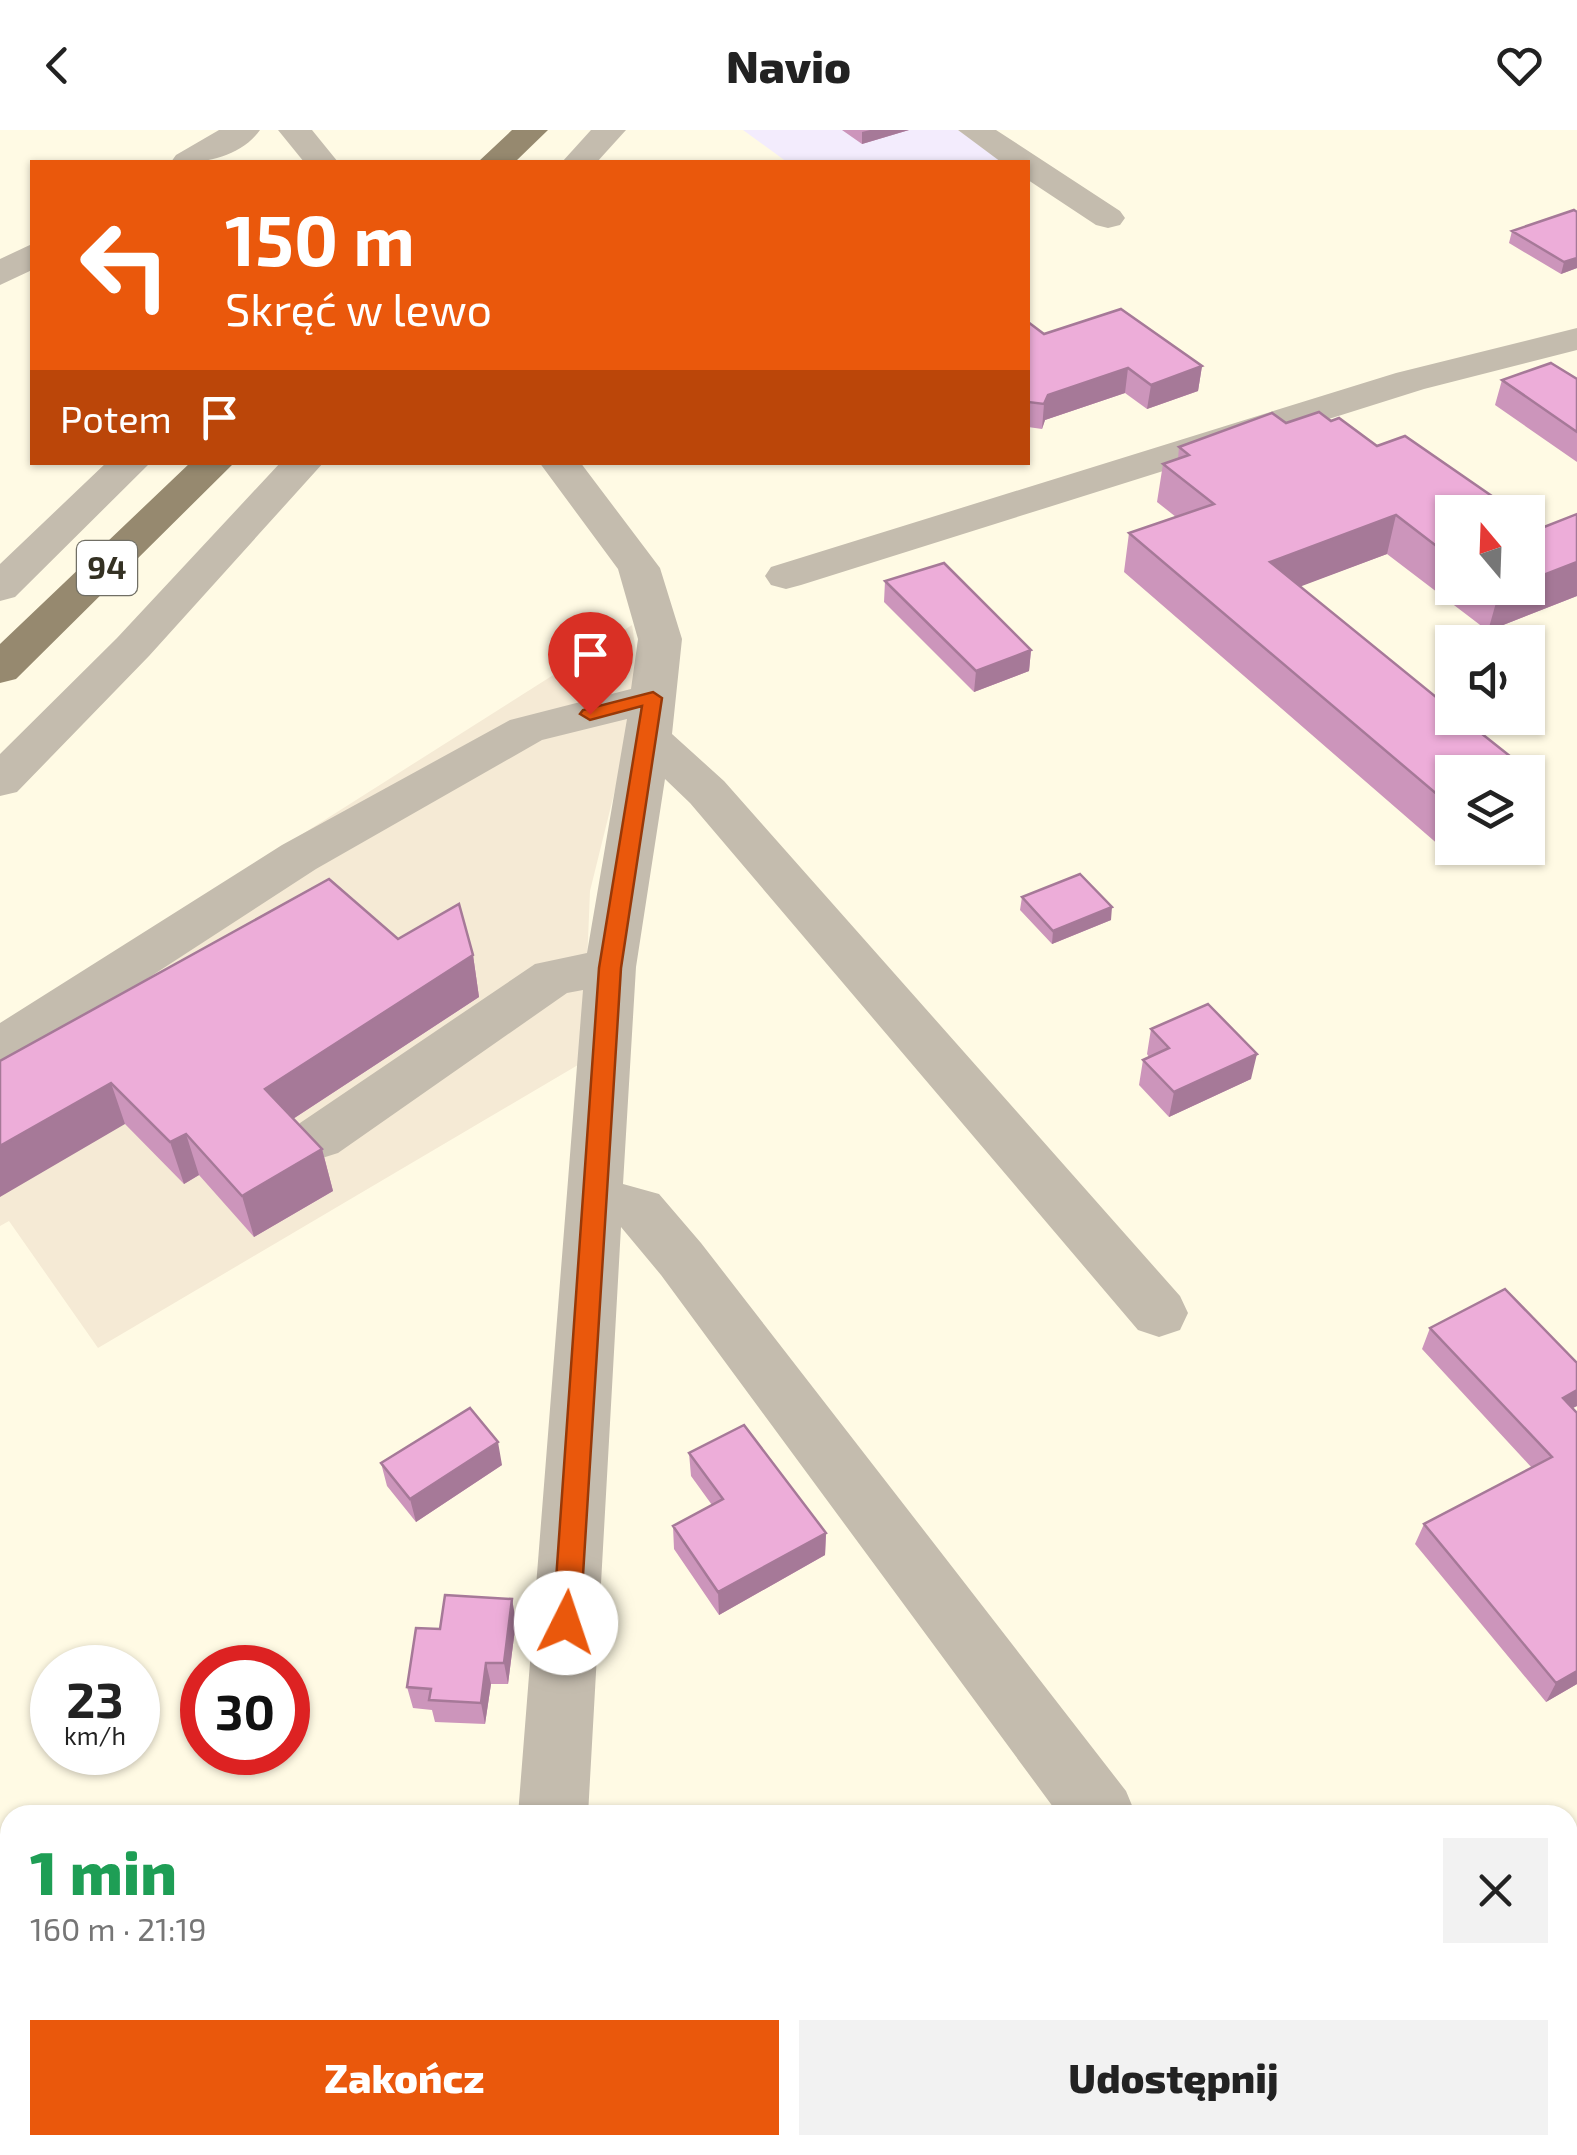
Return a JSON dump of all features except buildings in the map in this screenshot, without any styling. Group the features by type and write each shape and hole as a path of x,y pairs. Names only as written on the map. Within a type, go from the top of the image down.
{"main road":[{"path":"497,160 532,130"},
{"path":"520,160 545,130"},
{"name":"94","path":"0,669 212,465"}],"street":[{"path":"191,160 243,130"},
{"path":"294,130 319,160"},
{"path":"582,160 610,130"},
{"path":"974,130 1019,160"},
{"path":"1030,167 1108,218"},
{"path":"0,274 30,256"},
{"path":"786,576 1348,400 1472,363 1577,338"},
{"path":"0,588 128,465"},
{"path":"0,781 133,647 301,465"},
{"path":"554,1805 610,968 660,639 639,568 560,465"},
{"path":"0,1048 298,857 526,730 651,718"},
{"path":"651,718 707,792 1159,1313"},
{"path":"319,1138 553,977 610,968"},
{"path":"597,1200 639,1209 681,1259 1093,1805"}],"shaded area":[{"path":"743,130 958,130 1004,160 784,160"},
{"path":"632,625 638,665 632,721 590,891 583,1062 98,1348 9,1221 0,1226 0,1026"}],"route":[{"path":"566,1623 610,968 653,698 590,714"}]}
